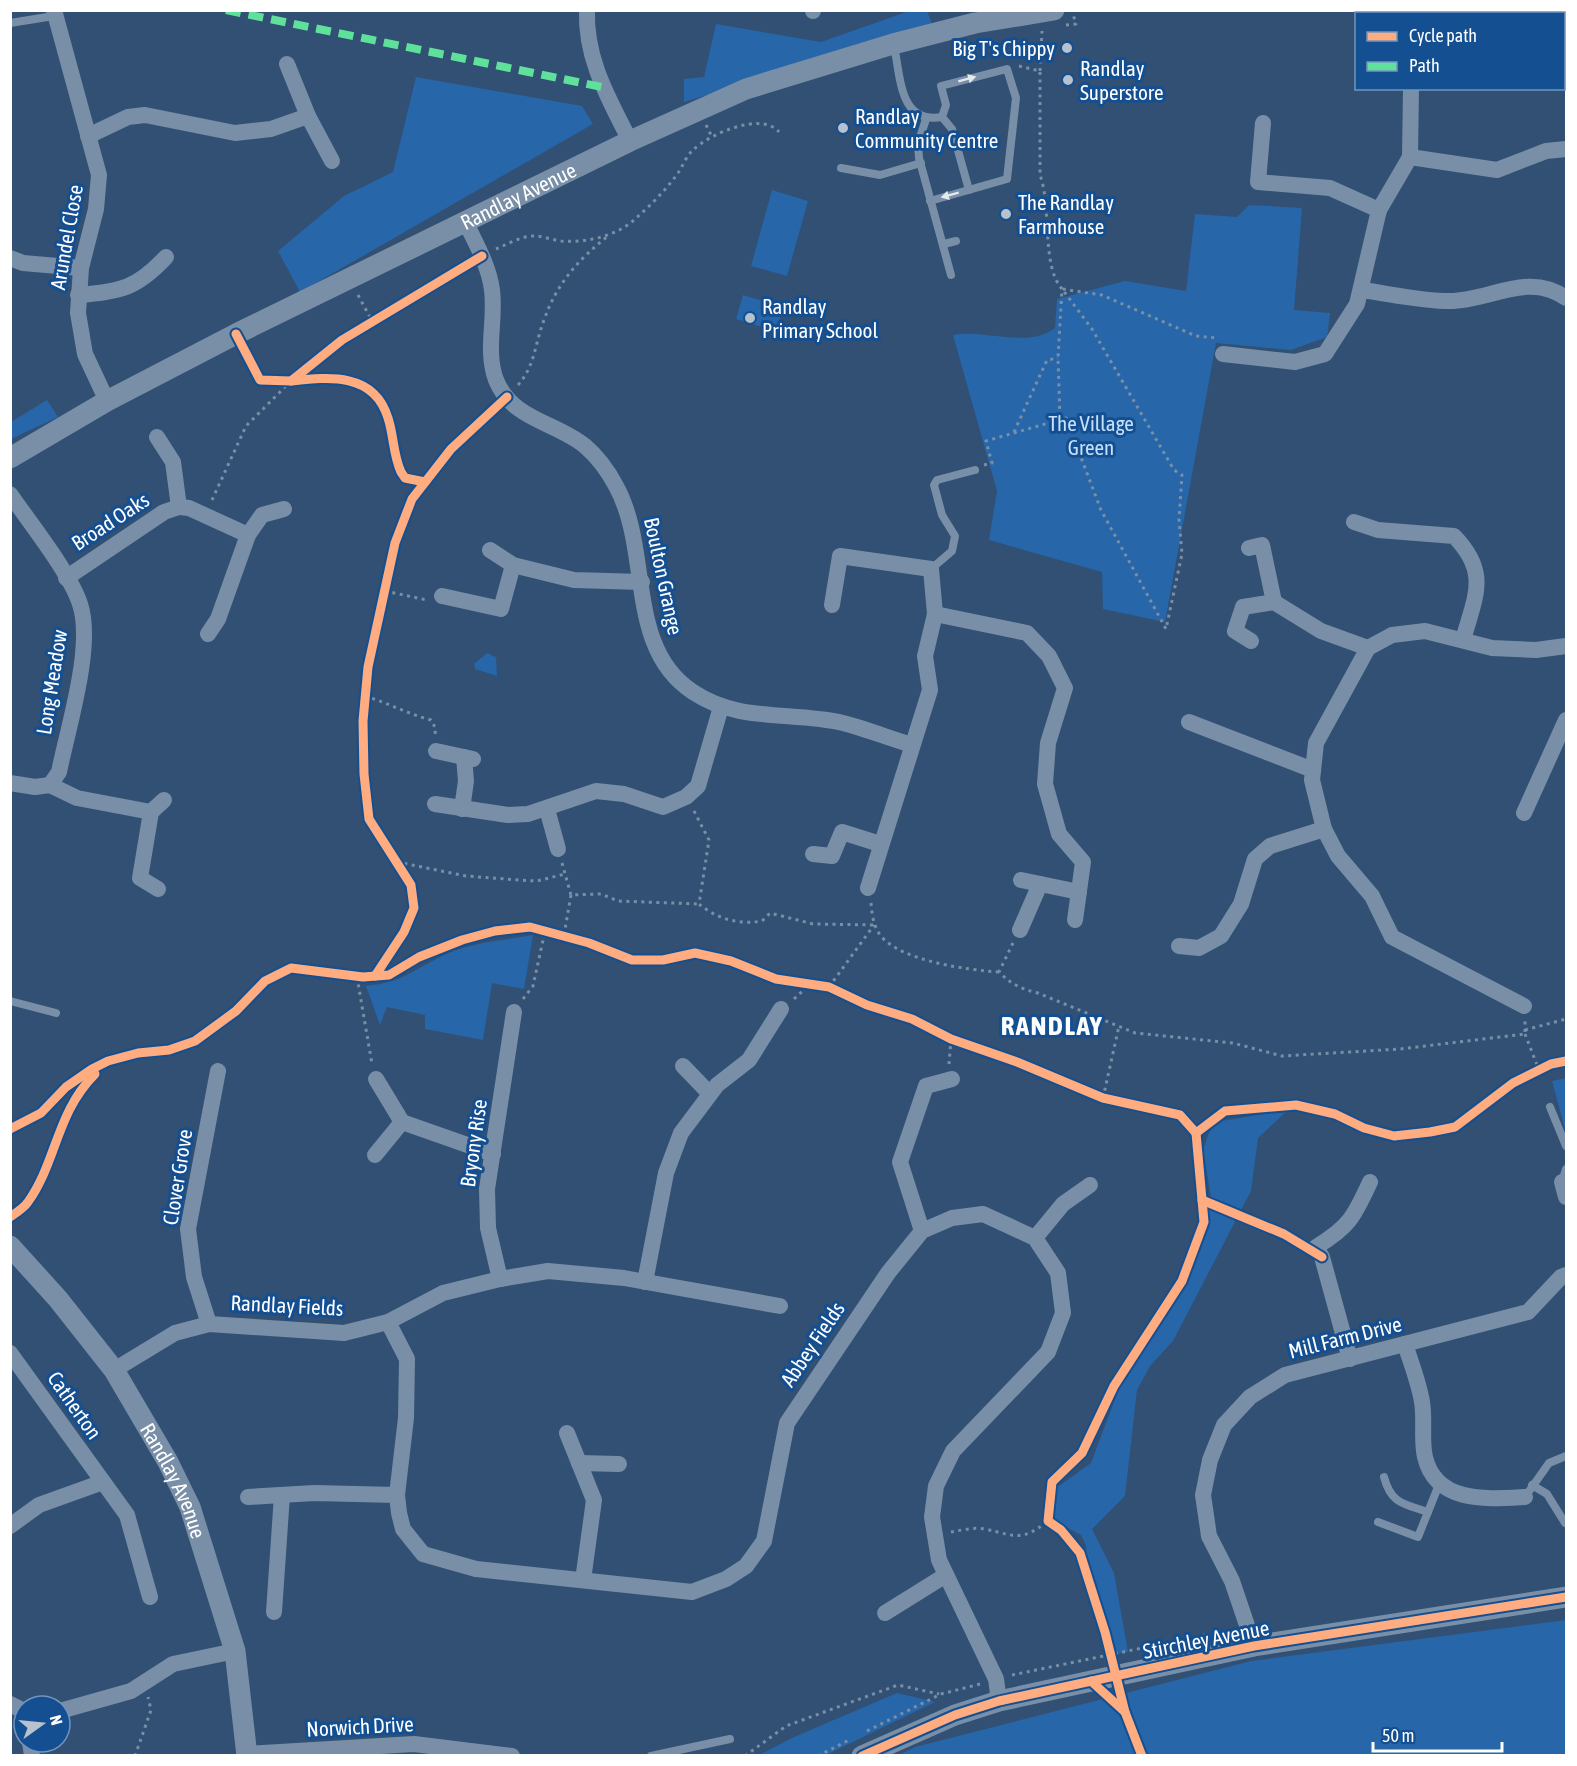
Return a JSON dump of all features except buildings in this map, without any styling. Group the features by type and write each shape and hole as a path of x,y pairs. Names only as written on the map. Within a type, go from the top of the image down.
{"street":[{"path":"587,10 587,27 593,62 602,87 630,141"},
{"name":"Arundel Close","path":"54,13 99,175 99,188 81,268 78,295 79,326 85,354 107,401"},
{"name":"Randlay Avenue","path":"10,458 107,401 348,278 466,223 630,141 746,89 893,44 975,23 1059,18"},
{"path":"287,64 308,116 332,161"},
{"path":"1223,354 1295,362 1325,354 1350,317 1362,290 1372,232 1379,210 1410,157 1411,90"},
{"path":"88,136 128,117 146,115 235,133 271,129 308,116"},
{"path":"1263,123 1258,182 1330,188 1379,210"},
{"path":"1410,157 1497,170 1546,152 1566,149"},
{"name":"Boulton Grange","path":"466,223 482,256 492,290 489,347 497,382 518,409 584,445 600,461 627,508 636,538 647,626 662,659 692,692 721,706 758,715 842,723 912,745"},
{"path":"78,295 102,293 145,279 166,257"},
{"path":"10,258 23,263 81,268"},
{"path":"1362,290 1453,301 1528,285 1550,289 1566,298"},
{"path":"157,437 173,462 179,507"},
{"name":"Long Meadow","path":"10,494 66,578 80,605 83,655 59,772 51,785"},
{"name":"Broad Oaks","path":"66,578 164,512 179,507 205,514 221,524 248,535"},
{"path":"208,634 218,619 248,535 262,516 284,509"},
{"path":"1354,522 1378,530 1454,536 1469,552 1479,583 1463,640"},
{"path":"1249,548 1262,545 1274,602"},
{"path":"489,550 513,565 574,580 642,582"},
{"path":"832,605 840,556 931,569 934,614 925,656 930,690 868,888"},
{"path":"442,596 501,609 513,565"},
{"path":"1251,641 1235,631 1243,607 1274,602 1321,631 1368,648"},
{"path":"934,614 1027,633 1049,656 1065,688 1048,743 1045,784 1059,834 1083,862 1075,920"},
{"path":"1524,1006 1392,937 1372,896 1338,856 1324,829 1312,780 1316,743 1368,648 1392,635 1425,631 1492,648 1536,650 1566,647"},
{"path":"435,804 508,815 547,809 596,791 624,794 663,807 686,797 698,786 721,706"},
{"path":"1524,813 1566,720"},
{"path":"1189,722 1313,770"},
{"path":"436,751 470,758 462,809"},
{"path":"10,783 35,787 51,785 77,798 151,812"},
{"path":"158,889 140,878 151,812 164,800"},
{"path":"547,809 558,849"},
{"path":"1179,946 1199,948 1221,936 1241,904 1255,859 1270,846 1324,829"},
{"path":"813,854 832,856 842,832 880,844"},
{"path":"1021,880 1079,892"},
{"path":"1020,930 1040,884"},
{"path":"645,1282 666,1173 681,1132 717,1085 749,1060 781,1010"},
{"name":"Bryony Rise","path":"500,1279 488,1228 487,1189 514,1012"},
{"path":"683,1066 710,1094"},
{"name":"Clover Grove","path":"209,1324 194,1277 188,1229 218,1071"},
{"path":"376,1079 402,1122 493,1154"},
{"path":"922,1231 900,1162 926,1086 950,1080"},
{"path":"375,1155 402,1122"},
{"path":"1350,1359 1322,1257 1316,1247 1336,1235 1354,1217 1370,1182"},
{"path":"999,1701 996,1679 946,1575 933,1532 932,1517 936,1486 953,1451 1048,1352 1063,1313 1058,1274 1035,1238 1063,1204 1090,1185"},
{"name":"Abbey Fields","path":"388,1322 407,1359 406,1418 397,1495 403,1529 423,1554 476,1569 692,1592 726,1579 746,1566 764,1541 787,1423 888,1273 922,1231 952,1218 983,1214 1035,1238"},
{"name":"Randlay Avenue","path":"10,1245 58,1299 114,1370 168,1462 190,1507 235,1651 247,1755"},
{"name":"Randlay Fields","path":"114,1370 175,1333 209,1324 344,1334 388,1322 443,1293 500,1279 548,1271 645,1282 780,1306"},
{"name":"Mill Farm Drive","path":"1254,1646 1232,1581 1209,1536 1203,1495 1210,1460 1224,1425 1250,1397 1285,1375 1528,1312 1561,1277 1566,1275"},
{"path":"1405,1344 1422,1400 1425,1457 1433,1476 1450,1492 1482,1500 1528,1491"},
{"name":"Catherton","path":"10,1353 127,1515 150,1598"},
{"path":"567,1433 594,1500 583,1580"},
{"path":"579,1463 619,1464"},
{"path":"10,1526 39,1505 103,1482"},
{"path":"274,1612 282,1495"},
{"path":"248,1497 397,1495"},
{"path":"885,1613 946,1575"},
{"name":"Stirchley Avenue","path":"862,1755 955,1714 999,1701 1254,1646 1566,1597"},
{"path":"72,1708 131,1691 173,1664 235,1651"},
{"name":"Norwich Drive","path":"247,1755 374,1750 414,1744 512,1755"}],"lane":[{"path":"10,23 54,13"},
{"path":"893,44 907,105 914,114 926,119 942,117"},
{"path":"930,201 1007,179 1016,98 1007,69 941,86 946,105 942,117"},
{"path":"942,117 952,129 969,190"},
{"path":"926,119 918,144 921,163 951,275"},
{"path":"841,168 880,175 921,163"},
{"path":"944,244 956,241"},
{"path":"931,569 952,551 955,536 942,515 934,485 937,480 975,470"},
{"path":"10,1001 56,1013"},
{"path":"1550,1107 1566,1146"},
{"path":"1565,1523 1547,1494 1528,1491 1549,1463 1566,1456"},
{"path":"1384,1477 1388,1494 1401,1504 1428,1512"},
{"path":"1378,1522 1418,1537 1440,1482"},
{"path":"651,1755 730,1739"}],"path":[{"path":"1059,18 1076,24 1072,10"},
{"path":"975,470 992,463 986,441 1066,418 1101,510 1166,628 1182,554 1179,519 1182,475 1174,470 1092,329 1056,283 1048,243 1046,190 1040,175 1042,28"},
{"path":"1007,69 1019,66 1040,71"},
{"path":"507,397 529,373 543,321 567,273 582,256 610,235 633,222 664,190 692,151 712,137 748,123 766,123 774,126 779,132"},
{"path":"482,256 522,238 534,236 563,241 589,240 610,235"},
{"path":"348,278 372,321"},
{"path":"1062,289 1102,295 1197,336 1219,339 1223,354"},
{"path":"1060,418 1058,358 1062,289"},
{"path":"362,327 381,315"},
{"path":"1014,432 1047,360 1058,358"},
{"path":"205,514 246,426 292,379"},
{"path":"385,591 439,603 442,596"},
{"path":"365,696 431,720 436,729 432,750 436,751"},
{"path":"686,797 709,840 699,904"},
{"path":"514,1012 533,986 542,930 568,937 571,895 558,849"},
{"path":"394,858 466,876 537,881 565,874"},
{"path":"394,858 406,877"},
{"path":"868,888 874,925 881,936 902,951 965,970 999,972 1011,984 1021,989 1038,993 1135,1033 1233,1043 1282,1056 1400,1049 1525,1032 1566,1019"},
{"path":"571,895 601,894 618,901 699,904 709,912 737,923 762,921 770,913 813,924 874,925"},
{"path":"828,987 874,925"},
{"path":"999,972 1020,930"},
{"path":"346,976 360,977 376,1079"},
{"path":"799,982 838,991"},
{"path":"781,1010 810,984"},
{"path":"1524,1006 1525,1032 1534,1072 1551,1064"},
{"path":"1102,1098 1119,1026"},
{"path":"941,1034 962,1043"},
{"path":"950,1080 951,1039"},
{"path":"1092,1093 1114,1100"},
{"path":"933,1532 983,1529 1012,1538 1023,1536 1051,1520"},
{"path":"818,1755 941,1694 1099,1656 1216,1634"},
{"path":"1108,1642 1113,1663"},
{"path":"135,1755 151,1710 145,1682"},
{"path":"745,1755 786,1726 898,1685 941,1694"}],"green space":[{"path":"909,11 927,11 933,27 684,102 684,79 704,77 716,24 821,42"},
{"path":"416,77 582,106 593,124 300,292 278,251 344,196 393,172"},
{"path":"772,190 808,201 787,276 751,266"},
{"name":"The Village Green","path":"1249,205 1302,208 1294,310 1330,313 1327,337 1291,350 1216,343 1165,622 1103,609 1102,572 989,540 997,491 953,335 979,334 1019,338 1044,334 1055,328 1057,299 1125,281 1186,291 1195,214 1237,217"},
{"path":"743,295 783,307 776,331 736,319"},
{"path":"47,400 58,417 11,439 11,422"},
{"path":"487,653 496,657 497,676 475,669 474,664"},
{"path":"533,935 524,989 492,983 483,1040 425,1029 425,1015 387,1007 380,1025 366,986 402,977 451,952"},
{"path":"1566,1078 1566,1133 1552,1081"},
{"path":"1288,1110 1258,1138 1251,1191 1173,1341 1150,1366 1137,1390 1125,1496 1092,1529 1114,1573 1128,1652 1107,1655 1088,1586 1086,1545 1081,1535 1046,1517 1048,1494 1091,1463 1123,1378 1188,1277 1208,1220 1211,1197 1203,1150 1211,1127 1221,1121"},
{"path":"1566,1620 1566,1755 899,1755 915,1747 1251,1661"},
{"path":"897,1693 935,1702 826,1755 759,1755 794,1737"}],"marked path":[{"path":"226,10 602,87"}],"cycle path":[{"path":"425,482 405,478 401,472 396,459 388,418 381,403 372,392 361,385 335,379 291,381 342,340 482,256"},
{"path":"236,334 260,380 291,381"},
{"path":"375,976 404,932 414,908 411,885 369,819 364,774 363,721 368,667 395,543 412,499 451,449 507,397"},
{"path":"10,1129 41,1113 66,1087 108,1061 138,1053 169,1050 195,1041 236,1011 265,981 291,968 363,977 389,975 419,957 462,940 495,931 530,927 589,943 632,960 663,960 695,953 731,961 776,979 829,987 867,1005 912,1019 951,1039 1017,1062 1103,1098 1180,1115 1196,1133 1225,1111 1296,1105 1335,1114 1364,1128 1394,1136 1430,1132 1455,1127 1513,1083 1551,1064 1566,1061"},
{"path":"10,1217 26,1204 38,1186 72,1105 95,1074"},
{"path":"1125,1712 1105,1632 1080,1553 1061,1530 1048,1521 1052,1482 1082,1453 1114,1386 1182,1281 1204,1222 1196,1133"},
{"path":"1202,1200 1284,1234 1322,1257"},
{"path":"862,1756 955,1715 999,1701 1254,1646 1566,1597"},
{"path":"1091,1681 1125,1712 1142,1756"}],"place":[{"name":"Big T's Chippy","path":"1067,48"},
{"name":"Randlay Superstore","path":"1068,80"},
{"name":"Randlay Community Centre","path":"843,128"},
{"name":"The Randlay Farmhouse","path":"1006,214"},
{"name":"Randlay Primary School","path":"750,318"}],"district":[{"name":"RANDLAY","path":"1052,1025"}]}
